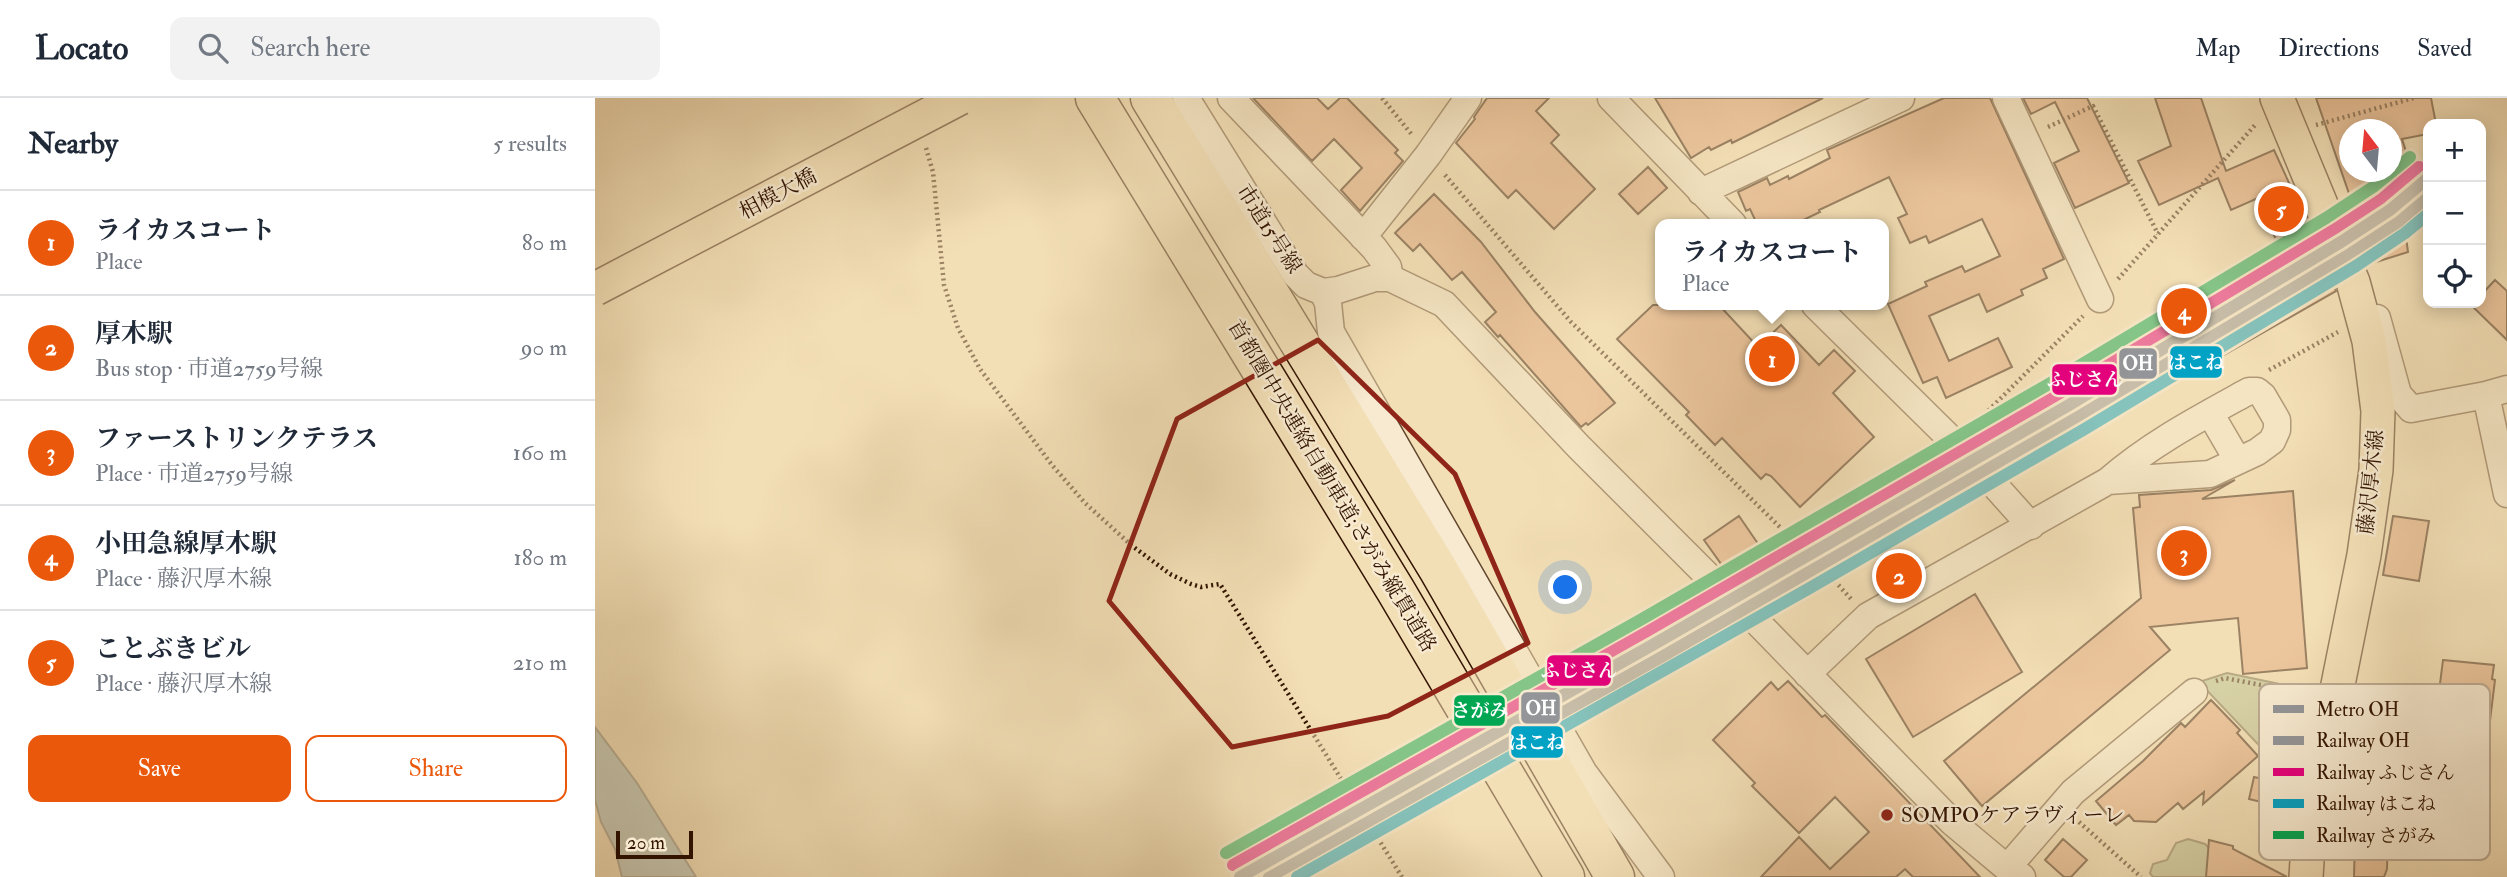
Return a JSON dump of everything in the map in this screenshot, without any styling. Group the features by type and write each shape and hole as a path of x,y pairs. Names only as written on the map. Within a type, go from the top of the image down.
{"highway":[{"name":"首都圏中央連絡自動車道;さがみ縦貫道路","path":"1095,98 1565,877"},
{"path":"1150,98 1437,569 1615,877"},
{"path":"1525,808 1558,877"}],"main road":[{"name":"相模大橋","path":"595,289 960,98"},
{"name":"藤沢厚木線","path":"2277,98 2353,282 2369,341 2375,382 2377,456 2360,578 2339,684"}],"street":[{"name":"市道15号線","path":"1186,98 1295,274 1307,285 1323,292"},
{"path":"1231,98 1363,237 1388,267 1389,278"},
{"path":"1363,237 1428,155 1468,98"},
{"path":"1611,98 1728,219"},
{"path":"1701,192 1901,98"},
{"path":"2005,98 2100,299"},
{"path":"1661,877 1584,773 1536,693 1331,332 1328,303 1323,292 1374,278 1389,278 1444,304 1579,447 1718,586"},
{"path":"2353,282 2376,314 2398,394 2411,409"},
{"path":"1820,310 1975,464 2031,526"},
{"path":"1807,674 1868,616 2108,481 2130,461 2162,440 2249,391 2256,391 2263,396 2277,420 2277,430 2272,441 2257,452 2210,474 2108,481"},
{"path":"2377,456 2389,430 2411,409 2497,392 2507,494"},
{"path":"2210,413 2238,460"},
{"path":"2162,440 2164,461 2173,477"},
{"path":"1757,622 1952,822 2016,874 2060,805 2194,692"}],"path":[{"path":"1382,98 1571,322 1789,536"},
{"path":"2309,127 2414,98"},
{"path":"2025,138 2093,106 2158,234"},
{"path":"925,145 933,172 944,285 958,328 980,369 1052,465 1085,503 1131,545 1170,574 1191,584 1201,587 1220,584 1402,877"},
{"path":"1975,464 2323,247"},
{"path":"1975,464 2317,268"},
{"path":"2194,692 2201,685 2225,678 2259,685"},
{"path":"2060,805 2141,877"}],"highlighted area":[{"path":"1318,340 1455,474 1528,643 1388,716 1232,747 1109,601 1177,419"}],"green space":[{"path":"2227,673 2280,684 2259,684 2259,745 2199,682"},
{"path":"2188,839 2205,844 2216,855 2213,877 2153,877 2150,873 2153,864 2167,860 2176,843"}],"water":[{"path":"595,727 637,783 696,877 622,877 615,849 601,822 595,800"}],"building":[{"path":"1253,98 1317,98 1328,109 1340,98 1347,98 1398,150 1395,153 1403,161 1360,211 1341,190 1362,168 1334,139 1312,161"},
{"path":"1487,98 1549,98 1536,111 1559,135 1551,143 1595,189 1554,229 1516,190 1508,198 1456,143"},
{"path":"1655,98 1823,98 1732,143 1731,140 1711,150 1709,147 1691,158"},
{"path":"1944,98 1990,98 2064,259 2043,269 2047,278 2021,290 2023,295 1987,312 1979,294 1929,316 1949,361 1998,338 2012,367 1946,398 1937,377 1923,383 1889,306 1889,304 1927,286 1925,282 1962,266 1965,272 2000,256 1982,219 1929,243 1926,236 1910,243 1898,218 1907,214 1889,177 1805,219 1755,219 1750,209 1746,211 1738,192 1767,178 1770,185 1788,176 1789,179 1830,158 1827,150"},
{"path":"2023,98 2087,98 2129,183 2075,208 2054,163 2079,151 2055,102 2031,114"},
{"path":"2155,98 2201,98 2226,171 2274,150 2316,242 2312,245 2336,291 2084,435 2052,380 2277,242 2258,198 2231,210 2218,178 2159,205 2138,161 2171,146"},
{"path":"2316,98 2431,98 2435,119 2423,119 2423,135 2402,139 2402,119 2339,119 2339,165"},
{"path":"2402,139 2423,204 2423,211 2404,222 2408,252 2373,263 2345,182 2402,182"},
{"path":"1648,167 1667,188 1638,214 1619,194"},
{"path":"1434,194 1481,242 1535,312 1615,403 1588,425 1586,423 1581,427 1500,335 1498,337 1485,322 1496,312 1462,272 1452,280 1420,244 1413,251 1395,233"},
{"path":"2495,280 2507,291 2507,340 2474,308 2486,308 2486,290"},
{"path":"1653,305 1655,310 1724,310 1758,347 1781,325 1819,365 1834,350 1855,371 1833,393 1874,437 1800,507 1771,476 1766,474 1761,479 1722,438 1715,445 1686,415 1689,412 1617,339"},
{"path":"2235,480 2202,499 2293,491 2307,668 2243,674 2238,618 2150,627 2170,650 1982,806 1944,761 2141,598 2133,508 2140,507 2139,495 2211,490"},
{"path":"1739,516 1763,551 1729,575 1704,540"},
{"path":"2393,516 2429,521 2419,581 2383,575"},
{"path":"1975,594 2022,672 1913,737 1866,659"},
{"path":"2443,660 2494,665 2490,721 2490,684 2440,684"},
{"path":"1788,681 1822,717 1825,715 1980,877 1913,877 1905,869 1896,877 1761,877 1799,837 1830,869 1869,832 1835,797 1799,833 1752,786 1755,783 1713,740 1771,682 1778,690"},
{"path":"2211,700 2240,730 2237,733 2258,756 2203,804 2204,792 2183,809 2178,803 2156,822 2134,821 2129,815 2116,825 2096,801 2143,761 2181,723 2185,727"},
{"path":"2254,777 2259,778 2259,801 2249,799"},
{"path":"2063,839 2087,860 2071,877 2064,877 2045,860"},
{"path":"2209,840 2233,846 2233,849 2287,877 2206,877"},
{"path":"2354,860 2387,860 2384,877 2354,877"}],"tunnel":[{"path":"1718,586 1757,622"}],"metro line":[{"name":"OH","path":"1240,877 1656,643 2069,405 2341,242 2390,210 2423,182"}],"rail line":[{"name":"さがみ","path":"1226,853 1642,619 2054,381 2326,218 2373,187 2410,157"},
{"name":"ふじさん","path":"1233,865 1649,631 2062,393 2334,230 2382,199 2419,167"},
{"name":"OH","path":"1269,877 1663,656 2076,417 2348,254 2398,222 2423,200"},
{"name":"はこね","path":"1297,877 1808,589 2083,430 2356,266 2423,218"}],"place":[{"name":"ことぶきビル","path":"2281,209"},
{"name":"小田急線厚木駅","path":"2184,311"},
{"name":"ライカスコート","path":"1772,359"},
{"name":"ファーストリンクテラス","path":"2184,553"},
{"name":"厚木駅","path":"1899,576"},
{"name":"SOMPOケアラヴィーレ","path":"1887,815"}]}
